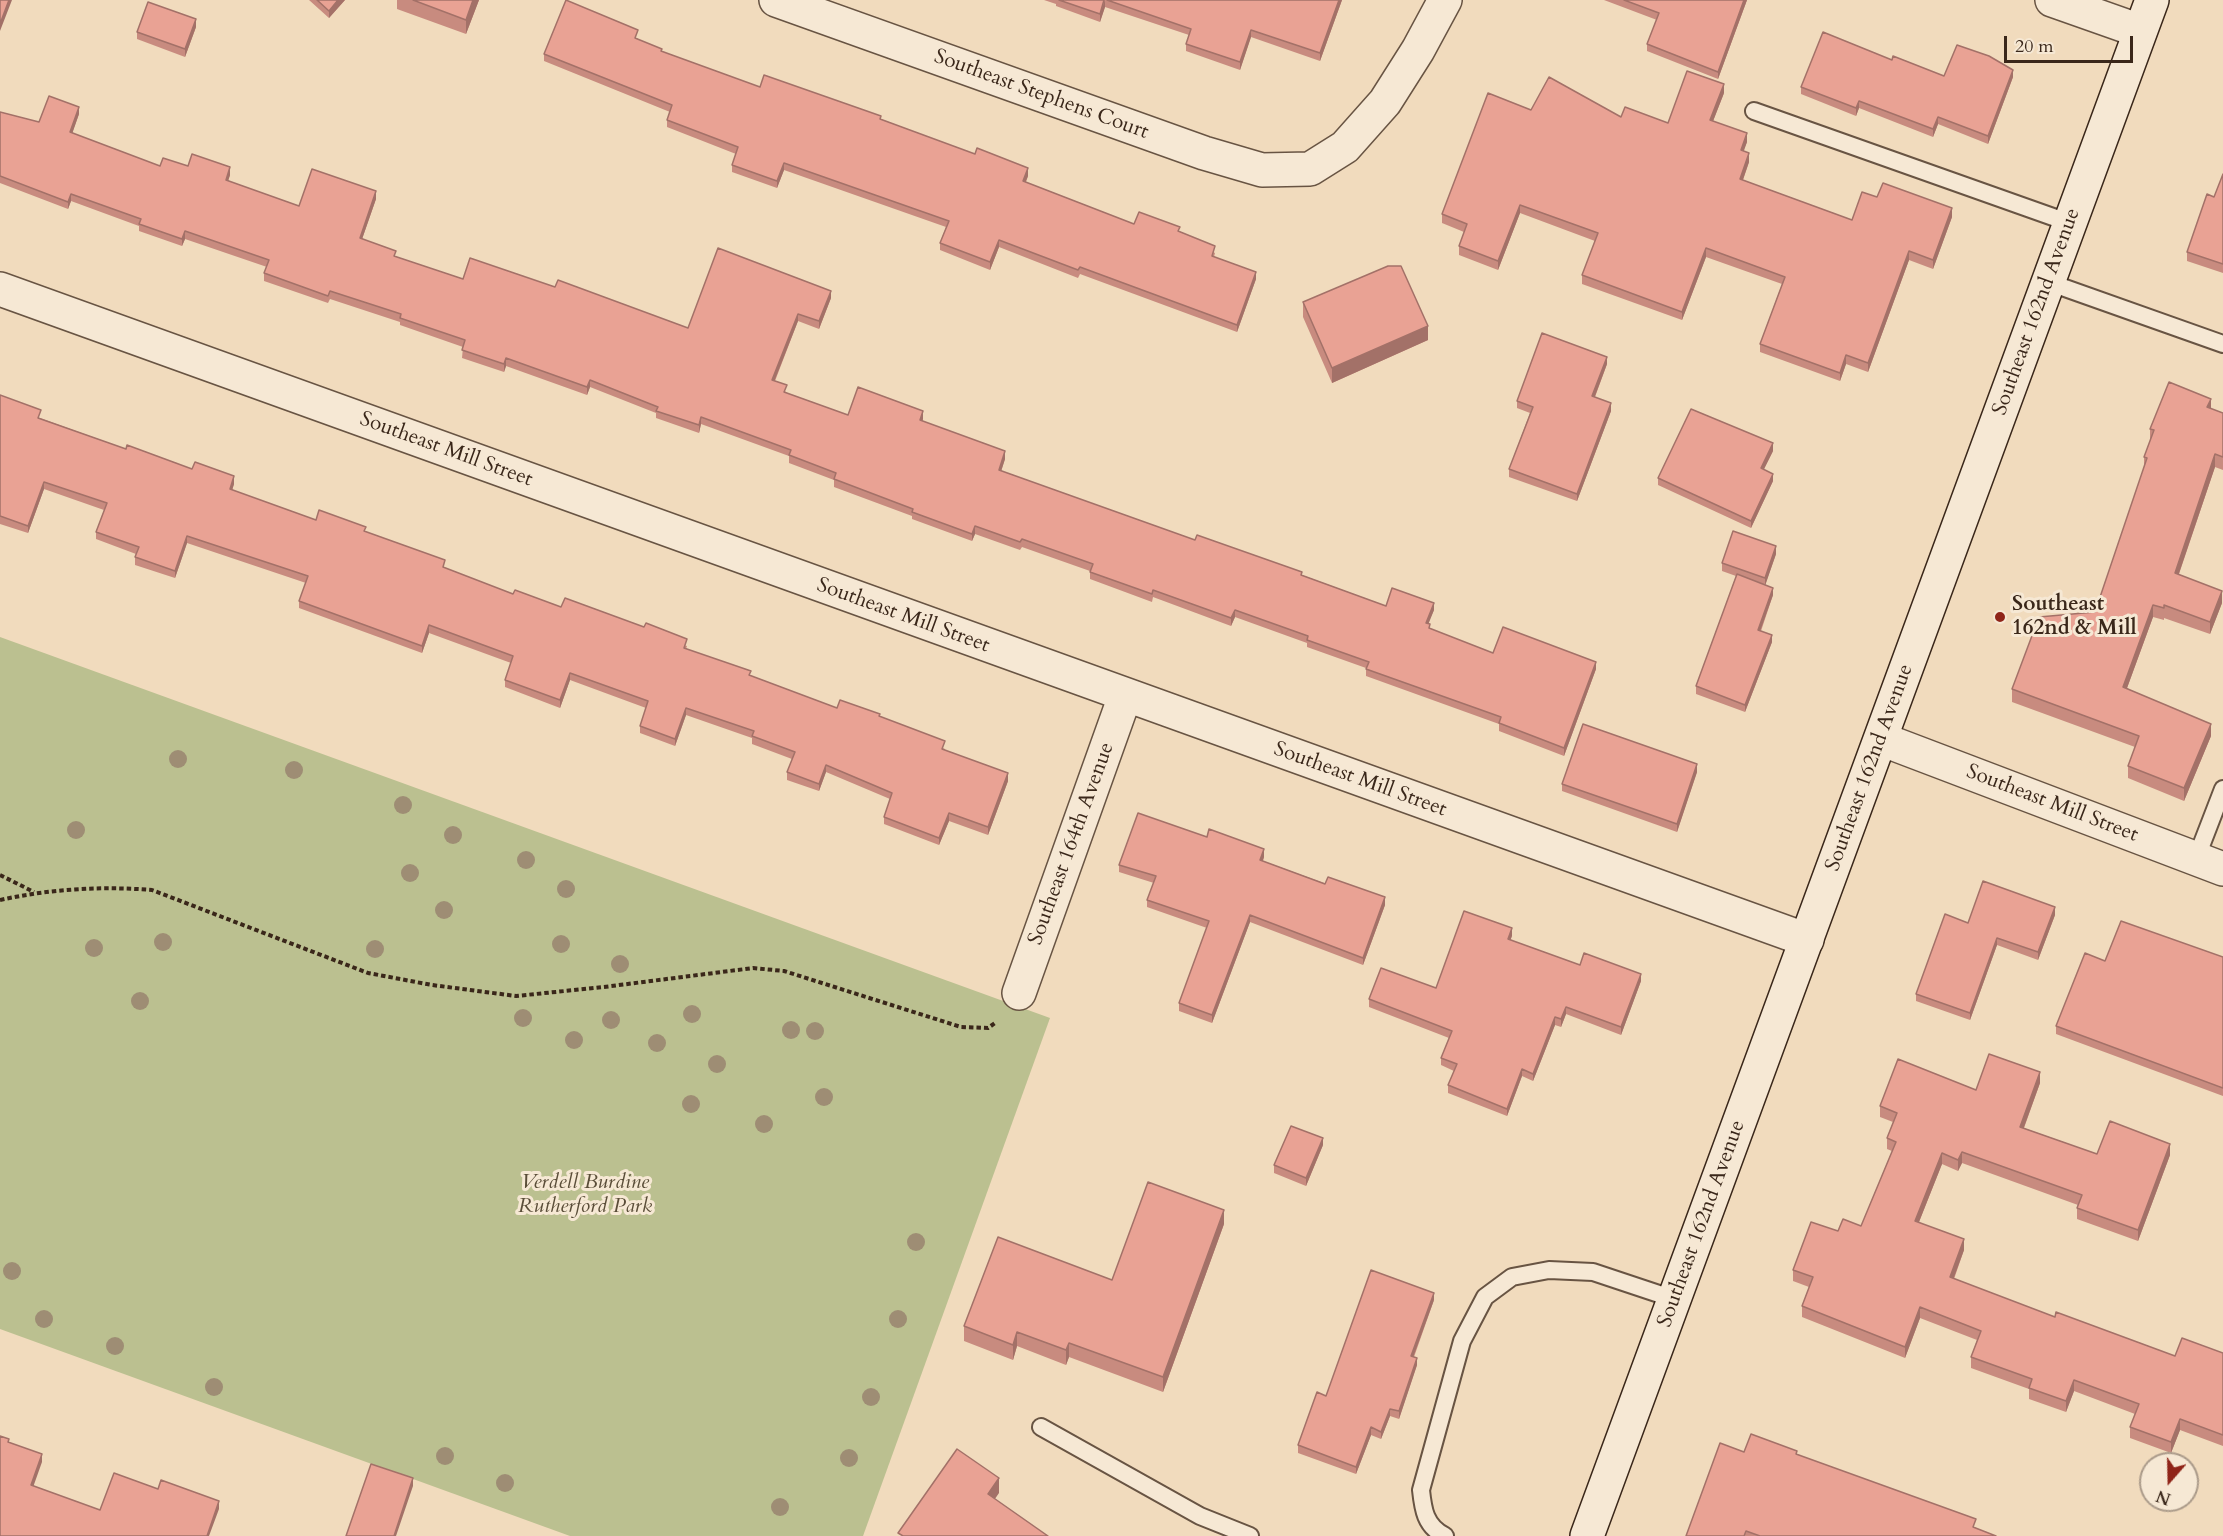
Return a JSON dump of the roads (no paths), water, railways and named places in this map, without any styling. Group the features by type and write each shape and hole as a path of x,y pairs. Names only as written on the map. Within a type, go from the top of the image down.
{"street":[{"name":"Southeast Stephens Court","path":"776,0 1204,153 1262,170 1310,169 1345,147 1384,102 1418,50 1445,0"},
{"path":"2052,0 2140,31"},
{"name":"Southeast 162nd Avenue","path":"1587,1536 2152,0"},
{"name":"Southeast Mill Street","path":"0,289 1807,940"},
{"name":"Southeast 164th Avenue","path":"1019,993 1125,696"},
{"name":"Southeast Mill Street","path":"1881,739 2210,864"}],"lane":[{"path":"1754,111 2070,223"},
{"path":"2048,282 2223,344"},
{"path":"2210,864 2223,789"},
{"path":"1444,1536 1423,1514 1421,1490 1462,1341 1485,1298 1512,1276 1549,1270 1593,1272 1674,1299"},
{"path":"1041,1427 1200,1516 1250,1536"}],"place":[{"name":"Southeast 162nd & Mill","path":"2000,617"}],"park label":[{"name":"Verdell Burdine Rutherford Park","path":"585,1195"}]}
